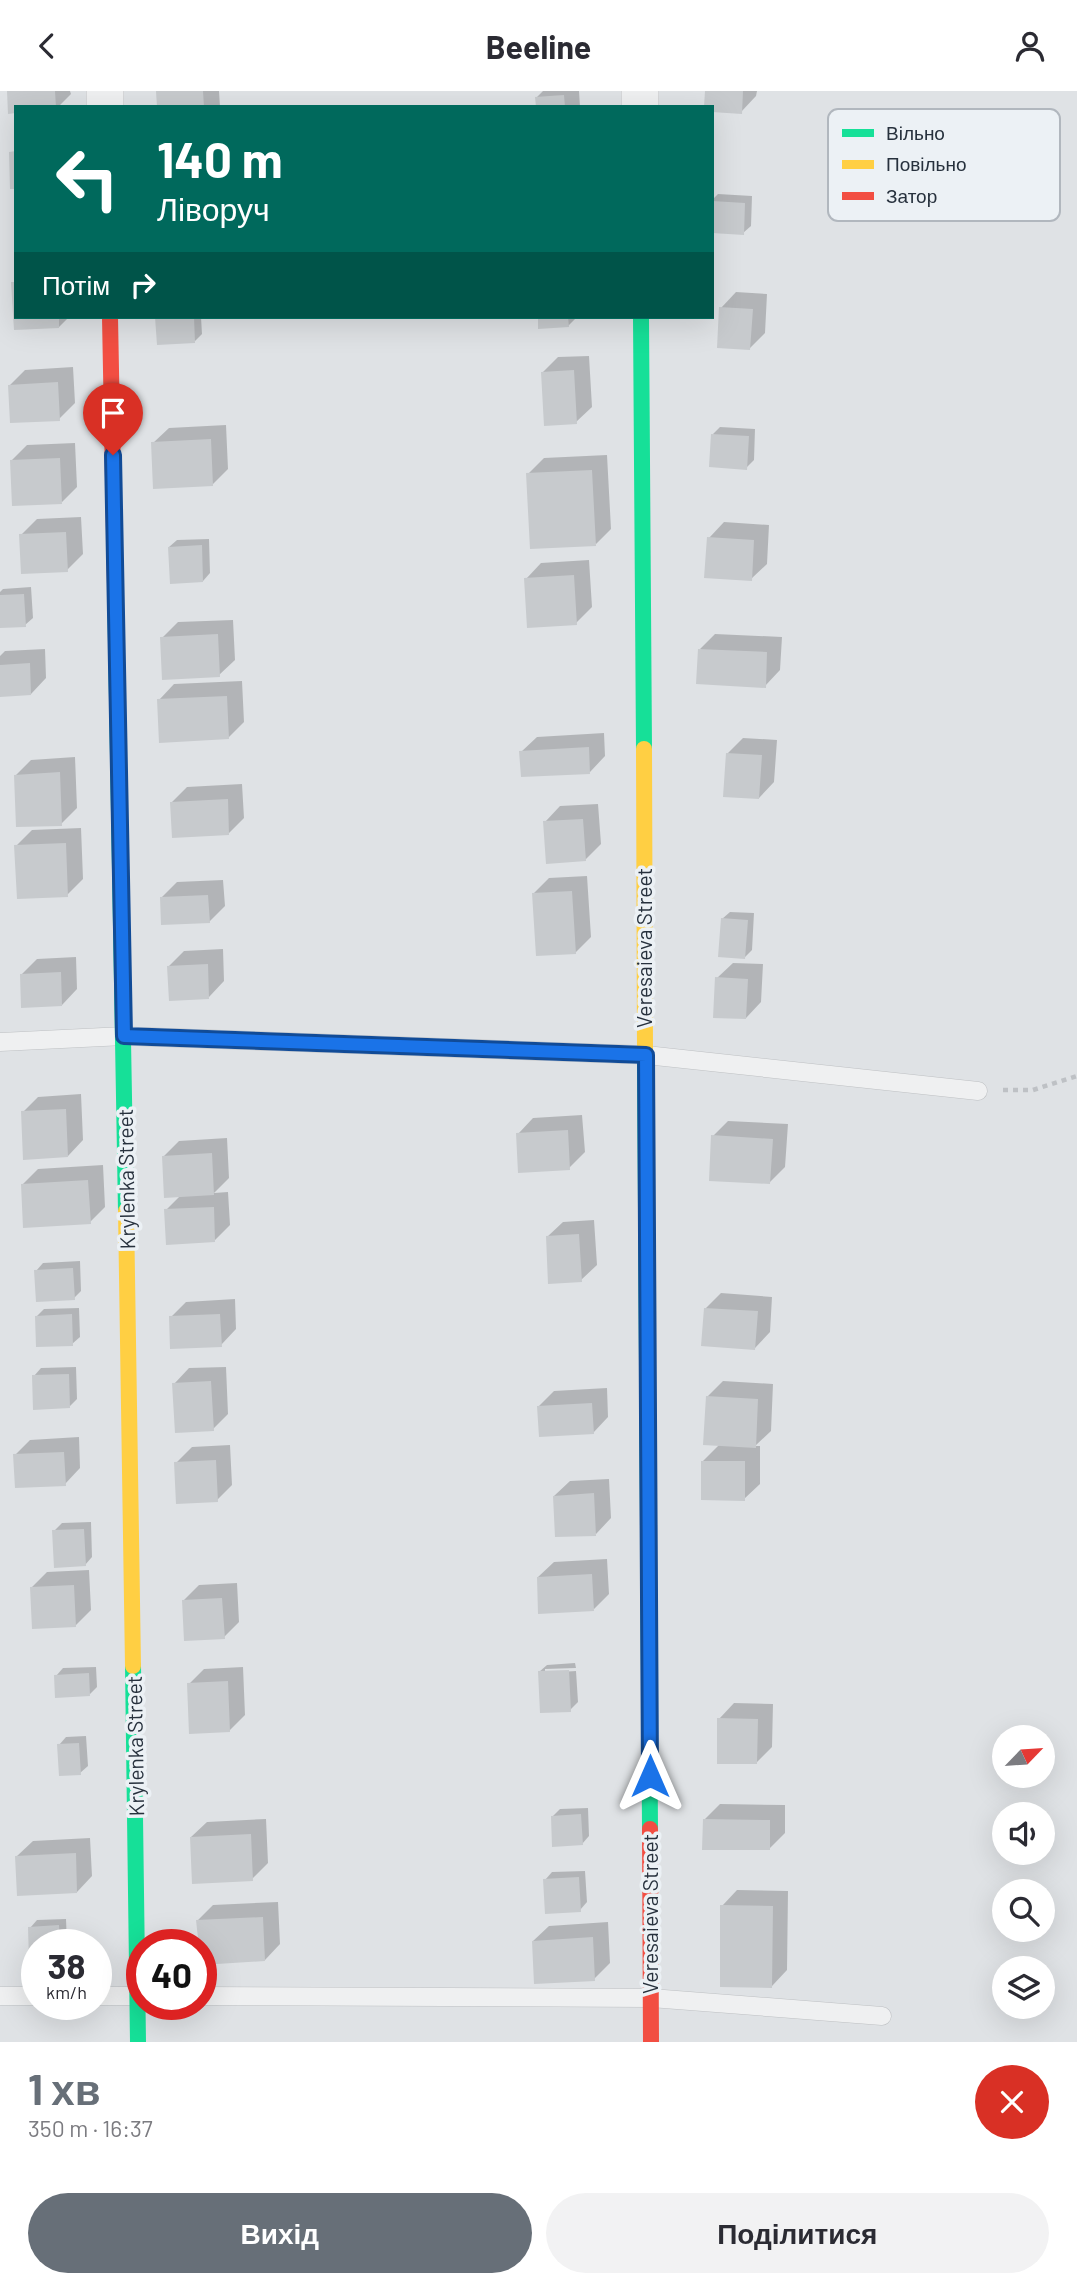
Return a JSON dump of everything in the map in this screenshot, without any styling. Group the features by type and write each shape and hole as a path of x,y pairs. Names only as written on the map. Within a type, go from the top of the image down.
{"street":[{"name":"Krylenka Street","path":"110,319 140,1929"},
{"name":"Veresaieva Street","path":"641,319 651,2042"},
{"name":"Krylenka Street","path":"138,2042 139,2020"}],"lane":[{"path":"0,1042 124,1036 646,1055 978,1091"},
{"path":"0,1996 21,1996"},
{"path":"217,1996 651,1998 882,2015"}],"path":[{"path":"978,1091 1033,1090 1077,1076"}],"building":[{"path":"7,91 55,91 56,105 14,105 14,113 8,114"},
{"path":"156,91 203,91 204,105 157,105"},
{"path":"705,91 743,91 742,114 714,112 714,105 704,105"},
{"path":"564,95 565,105 536,105 535,97"},
{"path":"14,151 14,189 10,189 9,152"},
{"path":"714,201 745,203 744,235 714,233"},
{"path":"11,282 14,282 14,319 59,319 59,328 14,330"},
{"path":"719,307 753,309 750,350 717,348"},
{"path":"155,319 194,319 195,343 157,345"},
{"path":"538,319 568,319 569,327 538,329"},
{"path":"574,370 577,424 544,426 541,372"},
{"path":"58,382 60,421 10,423 8,385"},
{"path":"711,434 749,436 747,470 709,467"},
{"path":"211,439 213,486 153,489 151,442"},
{"path":"60,458 62,504 12,506 10,460"},
{"path":"592,470 596,546 530,549 526,473"},
{"path":"66,532 68,572 21,574 19,534"},
{"path":"707,537 754,540 752,581 704,578"},
{"path":"202,545 203,582 170,584 168,547"},
{"path":"574,575 577,625 527,628 524,578"},
{"path":"24,594 26,627 0,628 0,595"},
{"path":"218,634 220,677 162,680 160,637"},
{"path":"698,649 767,652 766,688 696,684"},
{"path":"30,663 31,695 0,697 0,665"},
{"path":"227,696 229,739 159,743 157,699"},
{"path":"589,747 590,774 521,777 519,751"},
{"path":"726,753 762,755 759,799 723,797"},
{"path":"60,772 62,826 16,827 14,775"},
{"path":"228,799 229,835 172,838 170,802"},
{"path":"583,819 586,861 546,864 543,821"},
{"path":"66,843 68,897 17,899 14,845"},
{"path":"572,891 576,954 536,956 532,893"},
{"path":"208,895 210,923 161,925 160,897"},
{"path":"721,918 748,920 745,959 718,957"},
{"path":"208,964 209,999 169,1001 167,966"},
{"path":"61,972 62,1006 21,1008 20,974"},
{"path":"715,977 748,979 746,1019 713,1018"},
{"path":"66,1109 68,1157 23,1160 21,1111"},
{"path":"568,1130 570,1170 518,1173 516,1133"},
{"path":"711,1135 773,1139 770,1184 709,1181"},
{"path":"212,1153 214,1195 164,1198 162,1156"},
{"path":"88,1180 91,1224 23,1228 21,1184"},
{"path":"214,1207 215,1242 166,1245 164,1209"},
{"path":"579,1234 582,1282 548,1284 546,1236"},
{"path":"73,1268 75,1300 36,1302 34,1270"},
{"path":"704,1308 758,1311 755,1350 701,1346"},
{"path":"72,1314 73,1346 36,1347 35,1316"},
{"path":"220,1314 222,1347 170,1349 169,1316"},
{"path":"69,1374 70,1408 33,1410 32,1375"},
{"path":"211,1381 214,1431 175,1433 172,1383"},
{"path":"706,1396 758,1399 756,1448 703,1445"},
{"path":"592,1403 594,1434 539,1437 537,1406"},
{"path":"64,1452 66,1486 15,1488 13,1454"},
{"path":"216,1460 218,1502 176,1504 174,1462"},
{"path":"701,1461 745,1461 745,1501 701,1500"},
{"path":"594,1493 596,1536 555,1537 553,1496"},
{"path":"84,1529 86,1566 54,1568 52,1530"},
{"path":"592,1574 594,1611 538,1614 537,1577"},
{"path":"74,1585 76,1627 32,1629 30,1587"},
{"path":"222,1598 225,1639 184,1641 182,1600"},
{"path":"569,1670 571,1712 540,1713 538,1671"},
{"path":"89,1673 90,1696 55,1698 54,1675"},
{"path":"228,1681 230,1732 189,1734 187,1683"},
{"path":"717,1718 758,1719 757,1764 717,1764"},
{"path":"79,1743 81,1775 59,1776 57,1744"},
{"path":"581,1814 583,1845 552,1847 551,1816"},
{"path":"703,1819 770,1820 770,1850 702,1850"},
{"path":"251,1834 253,1881 192,1884 190,1837"},
{"path":"76,1853 77,1893 17,1896 15,1856"},
{"path":"579,1877 581,1912 545,1914 543,1879"},
{"path":"720,1905 773,1906 772,1988 720,1987"},
{"path":"263,1917 265,1961 217,1964 217,1929 197,1929 196,1920"},
{"path":"59,1925 59,1929 28,1929"},
{"path":"593,1937 595,1981 534,1984 532,1941"}],"traffic: fast":[{"path":"641,319 644,749"},
{"path":"115,584 126,1211"},
{"path":"645,1051 650,1829"},
{"path":"133,1666 138,2042"}],"traffic: slow":[{"path":"644,749 645,1051"},
{"path":"126,1211 133,1666"}],"traffic: jam":[{"path":"110,319 115,584"},
{"path":"650,1829 651,2042"}],"route":[{"path":"113,455 124,1036 646,1055 650,1776"}]}
